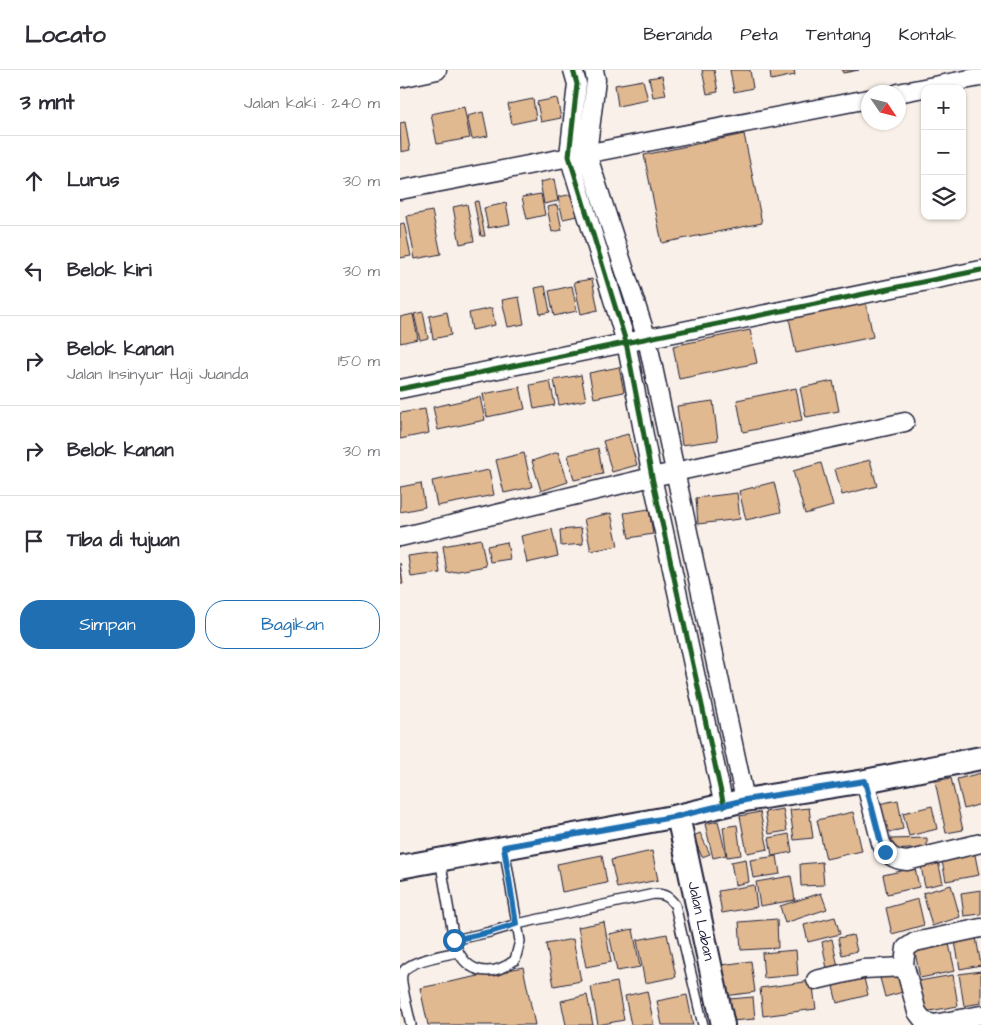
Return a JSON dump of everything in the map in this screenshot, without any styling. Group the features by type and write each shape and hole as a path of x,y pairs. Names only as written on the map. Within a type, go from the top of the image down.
{"street":[{"path":"400,78 437,70"},
{"path":"573,70 577,84 569,156 626,342 683,624 734,803"},
{"path":"594,70 596,80 586,154 647,339 707,619 734,803"},
{"path":"906,91 980,77"},
{"path":"400,190 861,100"},
{"path":"400,389 981,270"},
{"path":"400,537 652,477 905,422"},
{"path":"683,624 707,619"},
{"path":"400,867 981,758"},
{"path":"865,781 881,843 885,852 898,860 907,861 981,843"},
{"name":"Jalan Laban","path":"678,816 723,1025"},
{"path":"981,928 914,942 906,948 904,955 905,968 917,1012 924,1021 934,1024 981,1015"},
{"path":"816,980 863,969 880,967 905,968"}],"lane":[{"path":"440,859 454,940 458,952 470,966 478,971 487,972 506,967 515,960 519,951 520,941 504,847"},
{"path":"454,940 516,924 654,894 667,896 676,905 703,1025"},
{"path":"412,1025 402,979 404,970 410,964 458,952"}],"building":[{"path":"702,70 714,70 718,92 707,94"},
{"path":"730,70 750,70 753,88 734,92"},
{"path":"770,70 794,70 795,75 771,80"},
{"path":"842,70 859,70 843,73"},
{"path":"662,76 666,95 653,97 649,78"},
{"path":"643,80 648,100 618,106 615,85"},
{"path":"557,98 561,118 541,122 537,102"},
{"path":"533,99 536,119 512,124 508,104"},
{"path":"464,107 470,138 437,144 431,114"},
{"path":"483,112 488,136 472,139 467,116"},
{"path":"405,122 410,150 401,152 400,123"},
{"path":"744,134 762,223 662,243 644,155"},
{"path":"554,179 558,201 544,204 540,182"},
{"path":"578,193 582,215 563,219 558,197"},
{"path":"541,194 545,215 527,219 522,197"},
{"path":"478,201 485,236 481,236 474,202"},
{"path":"506,203 510,224 488,228 484,208"},
{"path":"467,204 474,241 460,244 453,207"},
{"path":"557,205 562,230 552,232 547,207"},
{"path":"432,211 441,254 415,259 407,216"},
{"path":"404,223 411,256 400,258 400,224"},
{"path":"592,279 598,310 581,314 574,282"},
{"path":"545,286 550,312 540,314 535,288"},
{"path":"572,286 577,311 554,316 549,291"},
{"path":"519,297 524,324 508,327 502,300"},
{"path":"866,302 873,337 796,353 789,318"},
{"path":"492,308 495,325 472,330 469,313"},
{"path":"423,312 428,338 420,340 414,314"},
{"path":"447,312 451,335 433,339 429,316"},
{"path":"413,314 418,339 400,343 400,317"},
{"path":"750,330 757,363 679,379 673,346"},
{"path":"619,367 624,392 594,398 589,373"},
{"path":"581,375 586,400 559,405 554,380"},
{"path":"550,381 555,405 534,409 530,385"},
{"path":"833,381 839,411 806,417 800,388"},
{"path":"520,387 525,409 487,417 483,394"},
{"path":"796,388 802,420 743,432 737,400"},
{"path":"480,397 485,420 438,430 433,407"},
{"path":"713,401 718,440 682,445 677,406"},
{"path":"425,409 429,433 400,439 400,413"},
{"path":"628,434 637,465 612,472 603,441"},
{"path":"598,448 603,474 574,480 568,455"},
{"path":"558,452 568,482 541,491 532,461"},
{"path":"524,453 532,487 504,493 496,460"},
{"path":"870,460 877,486 842,495 835,469"},
{"path":"821,463 833,506 805,514 793,471"},
{"path":"489,470 494,495 437,506 432,481"},
{"path":"774,482 781,512 746,520 739,491"},
{"path":"421,483 425,507 400,512 400,487"},
{"path":"737,493 740,519 698,524 696,498"},
{"path":"649,509 653,534 629,538 624,513"},
{"path":"611,513 618,546 591,551 584,519"},
{"path":"581,528 583,544 561,546 560,530"},
{"path":"552,529 558,556 527,563 521,536"},
{"path":"481,539 486,566 447,573 443,546"},
{"path":"507,542 510,559 490,562 487,546"},
{"path":"437,552 440,573 411,577 408,556"},
{"path":"400,563 403,584 400,584"},
{"path":"981,773 981,804 964,809 957,779"},
{"path":"951,778 963,830 946,833 935,781"},
{"path":"898,800 903,829 884,833 878,804"},
{"path":"932,806 937,829 909,836 903,813"},
{"path":"809,808 813,838 794,840 790,810"},
{"path":"783,809 787,831 769,834 765,812"},
{"path":"760,812 768,849 747,853 740,816"},
{"path":"853,812 862,851 826,859 817,820"},
{"path":"718,821 726,855 713,858 705,824"},
{"path":"737,825 741,855 727,857 723,827"},
{"path":"700,833 710,854 702,857 693,836"},
{"path":"789,834 792,852 772,856 769,838"},
{"path":"927,838 927,848 891,850 891,839"},
{"path":"974,850 979,875 946,881 941,856"},
{"path":"652,851 658,880 617,888 611,860"},
{"path":"602,855 607,883 562,892 557,864"},
{"path":"777,856 780,874 753,878 750,860"},
{"path":"937,857 943,883 925,887 920,861"},
{"path":"746,859 749,882 735,885 731,862"},
{"path":"822,862 824,885 801,886 800,864"},
{"path":"915,868 919,887 887,894 883,875"},
{"path":"791,876 795,900 760,906 756,882"},
{"path":"754,885 757,907 722,913 718,891"},
{"path":"951,885 960,917 932,926 923,893"},
{"path":"981,890 981,914 964,916 961,893"},
{"path":"821,893 827,909 785,923 780,906"},
{"path":"918,899 924,925 892,934 886,908"},
{"path":"835,917 840,934 808,942 804,925"},
{"path":"777,919 778,948 741,950 739,922"},
{"path":"604,922 611,962 586,967 578,927"},
{"path":"633,929 640,967 617,971 609,934"},
{"path":"975,932 981,965 960,969 954,936"},
{"path":"667,934 676,977 645,983 637,940"},
{"path":"853,935 857,951 842,955 838,938"},
{"path":"573,939 581,981 554,986 546,944"},
{"path":"832,939 838,967 827,969 822,942"},
{"path":"949,944 955,971 920,978 915,952"},
{"path":"796,950 798,975 764,978 762,953"},
{"path":"751,961 755,992 725,996 721,965"},
{"path":"523,967 535,1025 428,1025 420,988"},
{"path":"981,971 981,1003 964,1006 959,974"},
{"path":"863,974 868,995 837,1003 832,982"},
{"path":"897,974 903,992 885,997 880,978"},
{"path":"953,975 958,1006 924,1012 919,981"},
{"path":"812,981 816,1009 763,1016 760,988"},
{"path":"617,982 624,1020 598,1025 591,987"},
{"path":"647,991 654,1025 631,1025 625,996"},
{"path":"587,995 593,1025 566,1025 561,1001"},
{"path":"687,995 693,1025 662,1025 657,1001"},
{"path":"753,997 755,1019 731,1021 729,999"}],"cycle path":[{"path":"573,70 577,84 569,156 626,342 652,477 724,806"},
{"path":"400,389 981,270"}],"route":[{"path":"454,940 516,924 504,847 678,816 745,800 865,781 885,852"}]}
